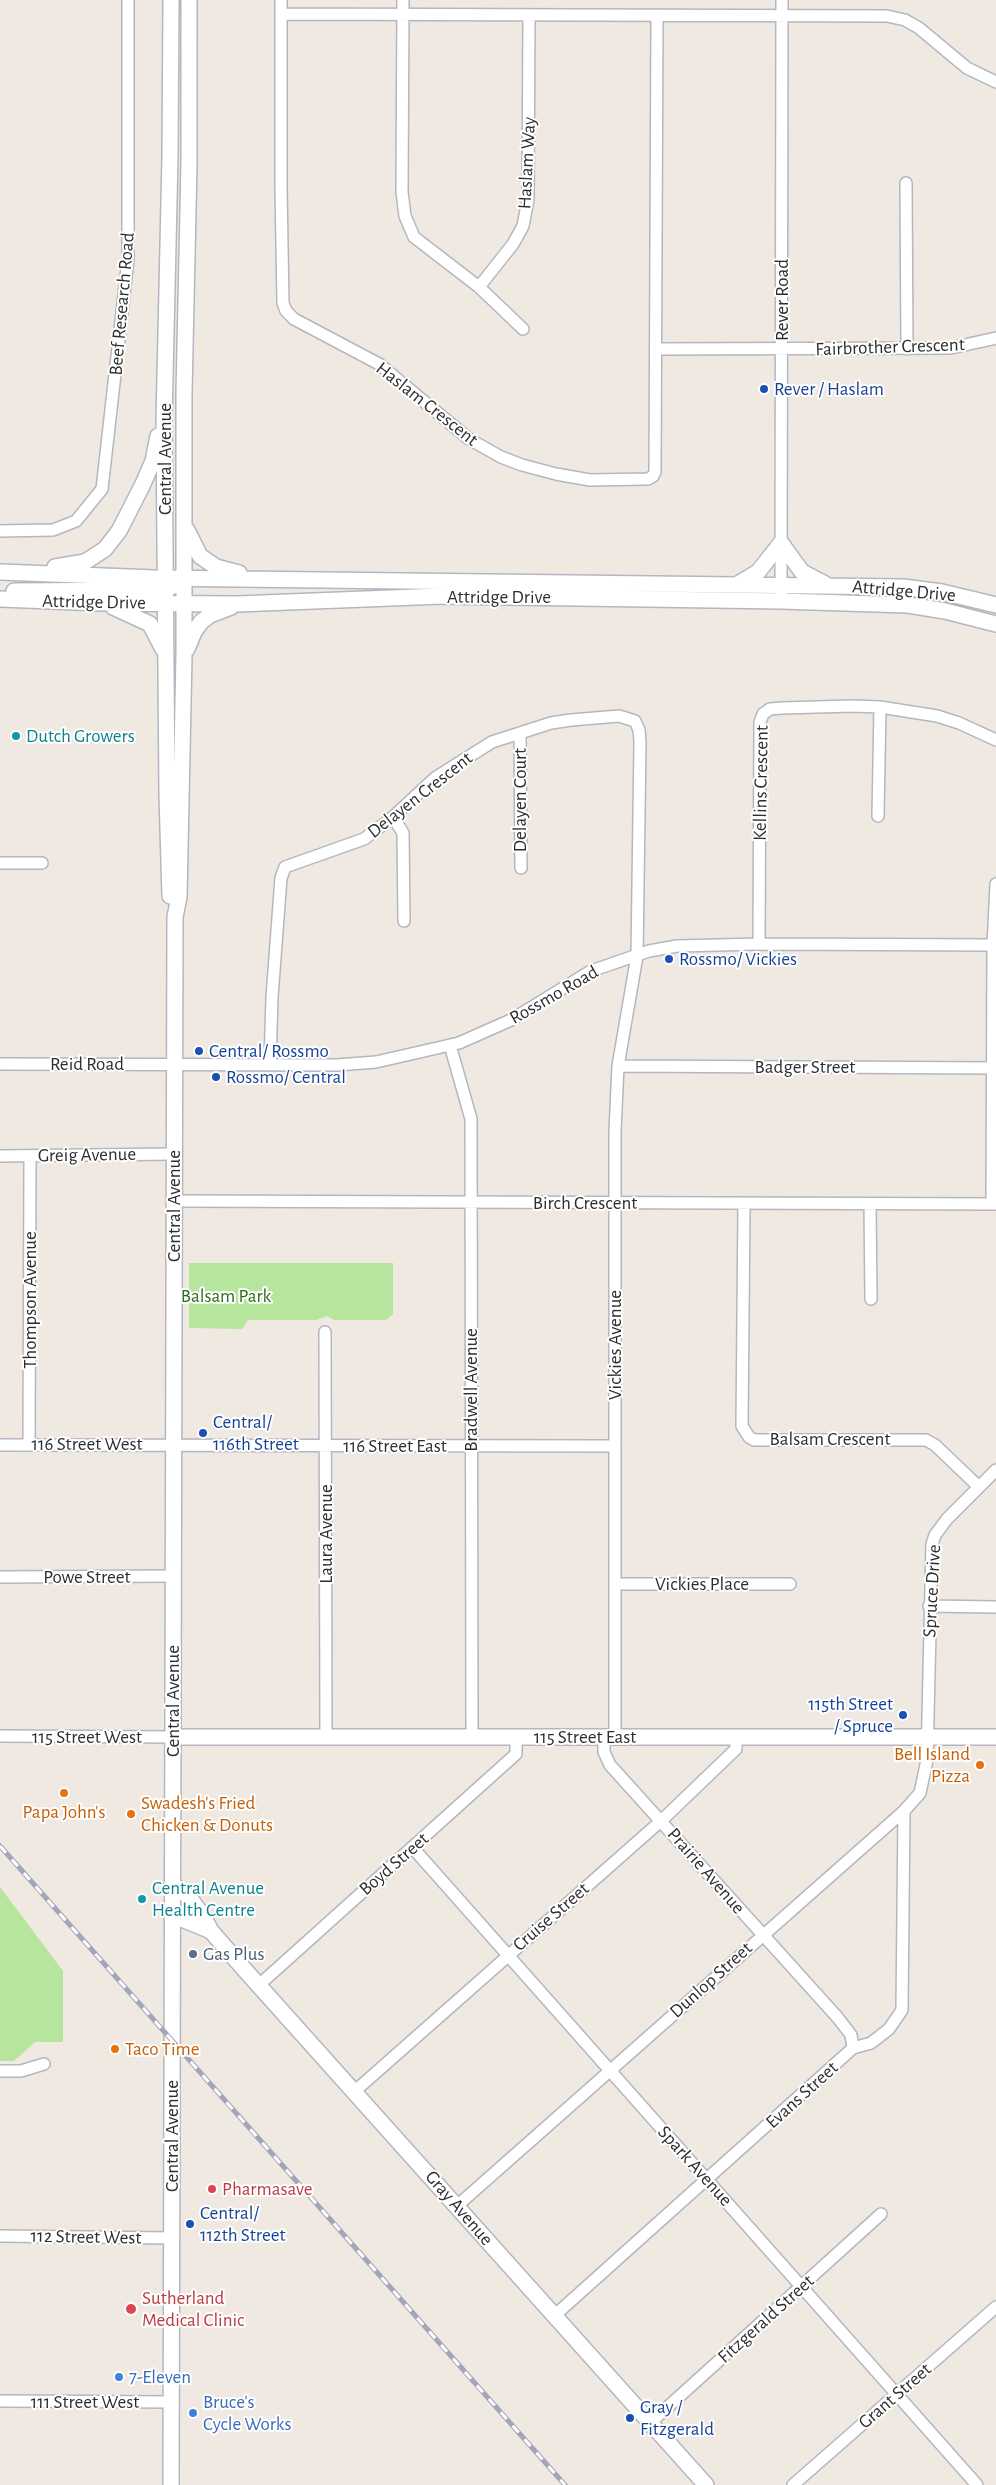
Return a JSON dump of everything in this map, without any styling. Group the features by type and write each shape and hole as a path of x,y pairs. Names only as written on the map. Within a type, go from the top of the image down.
{"main road":[{"name":"Central Avenue","path":"171,0 170,157 164,421 165,655 170,896 175,917"},
{"name":"Central Avenue","path":"170,2485 175,1444 175,917 179,897 184,656 188,0"},
{"path":"4,572 68,566 85,562 105,548 119,531 148,473 164,421"},
{"path":"184,519 195,548 208,562 216,567 261,579"},
{"path":"738,584 758,572 781,543 802,572 819,582 832,586"},
{"name":"Attridge Drive","path":"4,572 165,590 184,603 237,604 442,596 781,601 908,605 945,611 996,624"},
{"name":"Attridge Drive","path":"0,599 102,603 165,590 184,578 903,587 942,592 996,606"},
{"path":"0,593 18,590 165,590"},
{"path":"102,603 131,614 150,624 165,655"},
{"path":"184,656 194,632 201,622 210,615 237,604"},
{"name":"115 Street East","path":"174,1737 996,1737"},
{"name":"Gray Avenue","path":"172,1884 189,1897 204,1916 211,1931 458,2205 554,2316 706,2485"},
{"name":"Gray Avenue","path":"172,1915 211,1931"}],"street":[{"name":"Beef Research Road","path":"0,531 53,530 76,521 102,489 128,259 128,0"},
{"path":"282,0 282,14 887,16 905,20 918,28 967,68 996,82"},
{"path":"403,0 402,192 405,216 414,237 479,287 523,328"},
{"name":"Rever Road","path":"781,601 782,0"},
{"name":"Haslam Crescent","path":"282,14 283,303 286,311 294,319 379,364 469,439 501,457 556,474 590,480 648,479 653,476 656,454 657,15"},
{"name":"Haslam Way","path":"479,287 513,244 523,226 528,200 529,16"},
{"path":"906,183 907,349"},
{"name":"Fairbrother Crescent","path":"656,349 951,348 996,338"},
{"path":"878,816 880,707"},
{"name":"Kellins Crescent","path":"759,944 760,722 763,714 770,709 782,708 880,707 937,716 959,723 996,740"},
{"name":"Delayen Crescent","path":"270,1064 272,997 281,878 285,867 364,839 393,817 418,793 454,764 492,742 551,723 595,718 628,718 638,725 640,752 637,956"},
{"name":"Delayen Court","path":"520,733 521,868"},
{"path":"393,817 403,833 404,921"},
{"path":"0,863 42,863"},
{"path":"994,1204 994,945 996,884"},
{"name":"Rossmo Road","path":"174,1064 356,1064 397,1058 450,1045 511,1020 591,972 637,956 677,946 759,944 994,945"},
{"name":"Vickies Avenue","path":"609,1736 615,1584 614,1204 618,1066 637,956"},
{"name":"Bradwell Avenue","path":"450,1045 471,1119 472,1736"},
{"name":"Reid Road","path":"0,1064 174,1064"},
{"name":"Badger Street","path":"618,1066 994,1068"},
{"name":"Greig Avenue","path":"0,1156 174,1154"},
{"name":"Thompson Avenue","path":"30,1156 30,1445"},
{"name":"Birch Crescent","path":"174,1201 994,1204"},
{"name":"Balsam Crescent","path":"744,1204 742,1426 749,1437 754,1440 926,1440 934,1445 979,1487"},
{"path":"870,1204 871,1299"},
{"name":"Laura Avenue","path":"325,1332 326,1737"},
{"name":"116 Street West","path":"0,1445 175,1444"},
{"name":"116 Street East","path":"175,1444 615,1446"},
{"name":"Spruce Drive","path":"928,1736 930,1552 935,1535 996,1470"},
{"name":"Powe Street","path":"0,1577 174,1576"},
{"name":"Vickies Place","path":"615,1584 790,1584"},
{"path":"929,1606 996,1607"},
{"name":"115 Street West","path":"0,1736 174,1737"},
{"name":"Prairie Avenue","path":"609,1736 604,1752 610,1765 662,1820 851,2035 853,2048"},
{"name":"Cruise Street","path":"355,2091 662,1820 736,1749 736,1736"},
{"name":"Dunlop Street","path":"458,2205 904,1811 920,1793 927,1760 928,1736"},
{"name":"Boyd Street","path":"259,1985 516,1754 516,1737"},
{"name":"Evans Street","path":"554,2316 708,2180 853,2048 871,2043 889,2029 902,2010 904,1811"},
{"name":"Spark Avenue","path":"413,1848 506,1956 611,2070 977,2485"},
{"path":"0,2071 21,2071 44,2064"},
{"name":"Fitzgerald Street","path":"650,2423 882,2214"},
{"name":"112 Street West","path":"0,2236 171,2238"},
{"name":"Grant Street","path":"793,2485 996,2307"},
{"name":"111 Street West","path":"0,2402 171,2402"}],"green space":[{"name":"Balsam Park","path":"189,1263 393,1263 393,1314 386,1320 334,1320 327,1316 316,1320 248,1320 242,1329 189,1328"},
{"path":"0,1887 63,1971 63,2042 35,2042 14,2061 0,2061"}],"railway":[{"path":"0,1846 565,2485"}],"place":[{"name":"Rever / Haslam","path":"764,389"},
{"name":"Dutch Growers","path":"16,736"},
{"name":"Rossmo/ Vickies","path":"669,959"},
{"name":"Central/ Rossmo","path":"199,1051"},
{"name":"Rossmo/ Central","path":"216,1077"},
{"name":"Central/ 116th Street","path":"203,1433"},
{"name":"115th Street / Spruce","path":"903,1715"},
{"name":"Bell Island Pizza","path":"980,1765"},
{"name":"Papa John's","path":"64,1793"},
{"name":"Swadesh's Fried Chicken & Donuts","path":"131,1814"},
{"name":"Central Avenue Health Centre","path":"142,1899"},
{"name":"Gas Plus","path":"193,1954"},
{"name":"Taco Time","path":"115,2049"},
{"name":"Pharmasave","path":"212,2189"},
{"name":"Central/ 112th Street","path":"190,2224"},
{"name":"Sutherland Medical Clinic","path":"131,2309"},
{"name":"7-Eleven","path":"119,2377"},
{"name":"Bruce's Cycle Works","path":"193,2413"},
{"name":"Gray / Fitzgerald","path":"630,2418"}]}
